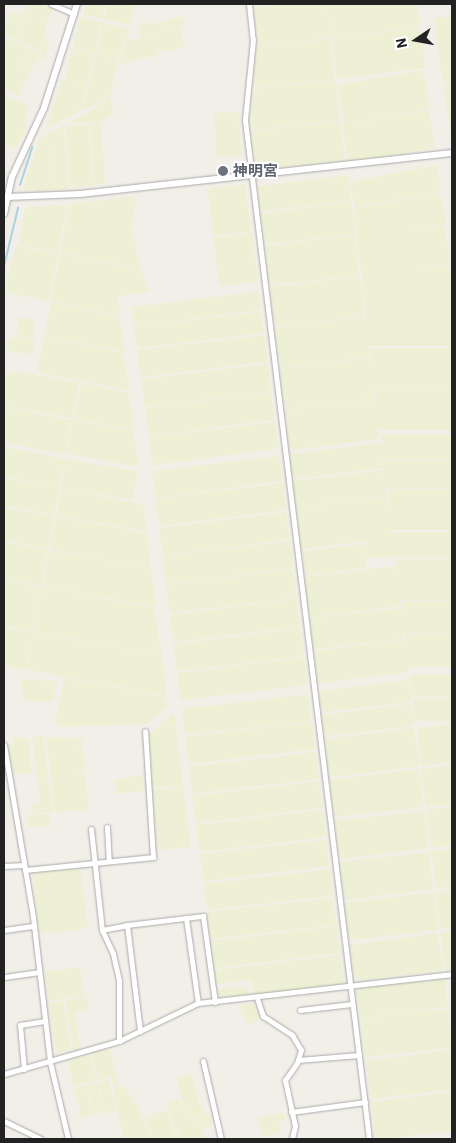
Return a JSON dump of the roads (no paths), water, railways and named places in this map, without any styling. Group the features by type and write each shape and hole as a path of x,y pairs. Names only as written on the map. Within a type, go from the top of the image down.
{"street":[{"path":"51,4 74,14"},
{"path":"4,214 5,197 12,177 51,90 78,4"},
{"path":"249,4 253,40 245,120 369,1139"},
{"path":"5,197 80,194 252,177 452,153"},
{"path":"4,866 25,867 153,857 144,731"},
{"path":"4,746 6,788 25,867 50,1062 68,1139"},
{"path":"107,827 109,861"},
{"path":"91,829 102,930 113,954 119,980 119,1041"},
{"path":"102,930 127,925 203,916 215,1002"},
{"path":"186,918 198,1002"},
{"path":"127,925 140,1031"},
{"path":"4,930 33,926"},
{"path":"4,978 38,972"},
{"path":"4,1074 119,1041 198,1002 257,998 452,974"},
{"path":"257,998 263,1016 296,1040 301,1050 298,1060 285,1080 295,1126 292,1139"},
{"path":"300,1010 352,1004"},
{"path":"24,1069 20,1024 45,1021"},
{"path":"298,1060 359,1056"},
{"path":"203,1061 221,1139"},
{"path":"291,1112 365,1102"},
{"path":"4,1122 41,1139"},
{"path":"25,1139 27,1133"}],"waterway":[{"path":"20,185 32,147"},
{"path":"4,266 18,208"}],"place":[{"name":"神明宮","path":"223,171"}]}
